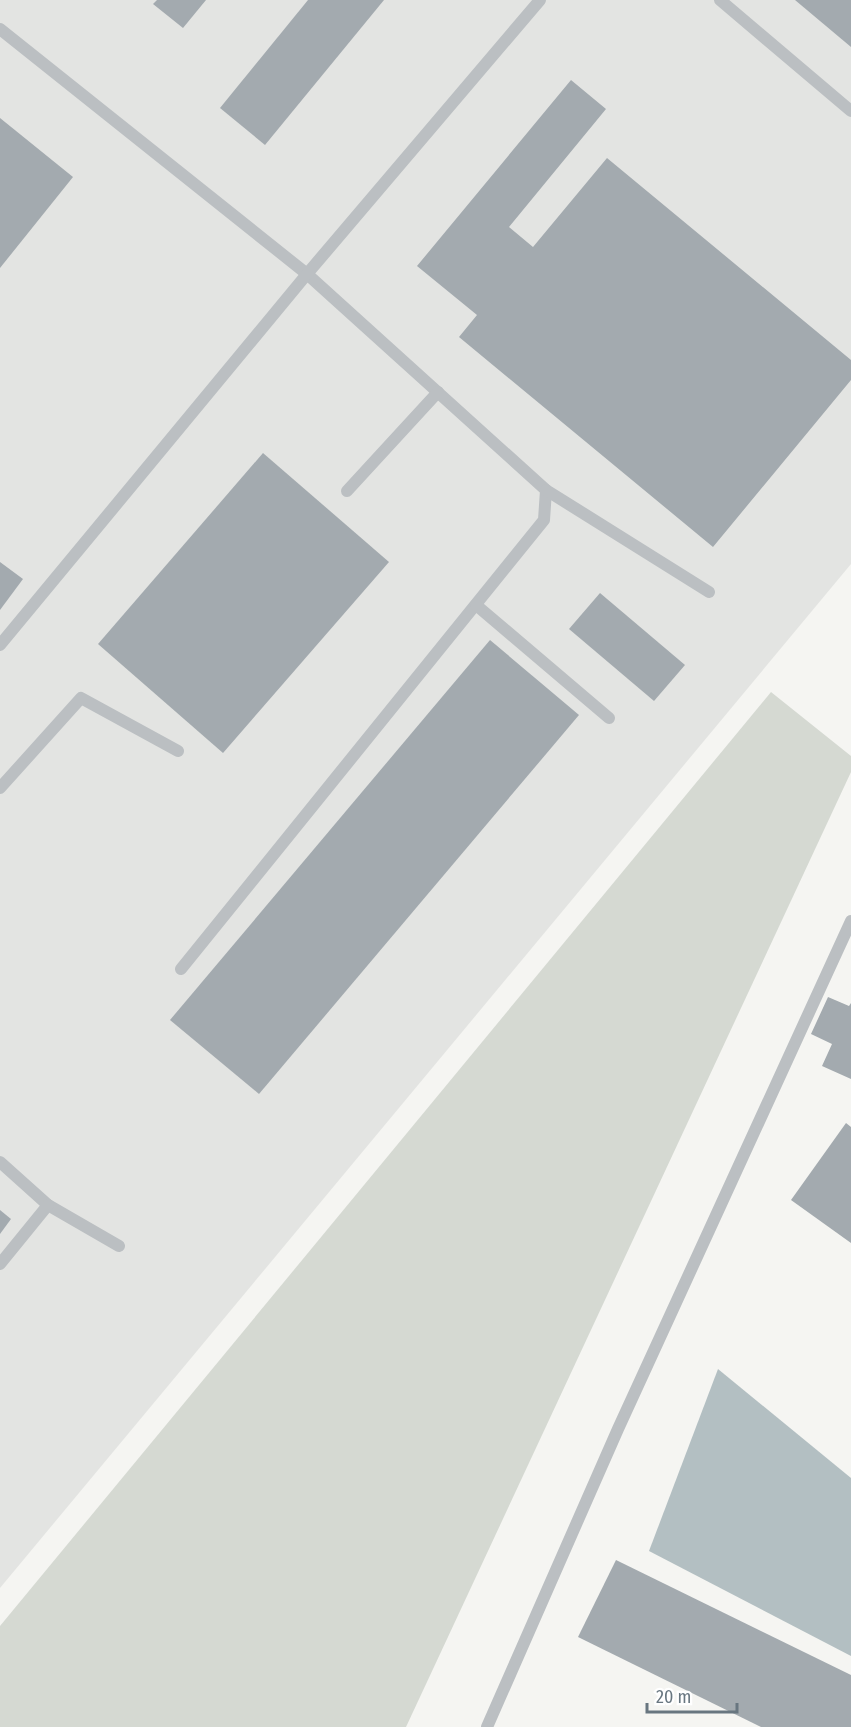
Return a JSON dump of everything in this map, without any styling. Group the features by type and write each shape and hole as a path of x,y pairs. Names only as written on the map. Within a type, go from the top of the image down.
{"lane":[{"path":"0,645 308,274 540,0"},
{"path":"720,0 851,111"},
{"path":"0,29 308,274 546,490 709,592"},
{"path":"347,491 438,392"},
{"path":"181,969 544,520 546,490"},
{"path":"476,605 609,718"},
{"path":"0,788 81,698 178,752"},
{"path":"487,1727 618,1430 851,921"},
{"path":"0,1162 48,1205 118,1246"},
{"path":"0,1264 48,1205"}],"shaded area":[{"path":"0,0 851,0 851,564 0,1588"},
{"path":"771,692 851,756 851,772 406,1727 0,1727 0,1626"},
{"path":"718,1369 851,1478 851,1656 649,1551"}],"building":[{"path":"157,0 206,0 183,28 153,4"},
{"path":"308,0 384,0 265,145 220,108"},
{"path":"795,0 851,0 851,47"},
{"path":"571,80 606,109 509,227 533,247 607,158 851,360 851,380 713,547 459,337 477,315 417,266"},
{"path":"0,118 73,177 0,268"},
{"path":"263,453 389,562 223,753 98,644"},
{"path":"0,562 23,579 0,610"},
{"path":"600,593 685,665 654,701 569,629"},
{"path":"490,640 579,715 259,1094 170,1020"},
{"path":"828,997 849,1006 851,1003 851,1079 822,1066 832,1044 811,1034"},
{"path":"846,1123 851,1127 851,1243 791,1200"},
{"path":"0,1210 11,1219 0,1234"},
{"path":"616,1560 851,1675 851,1727 761,1727 578,1637"}]}
